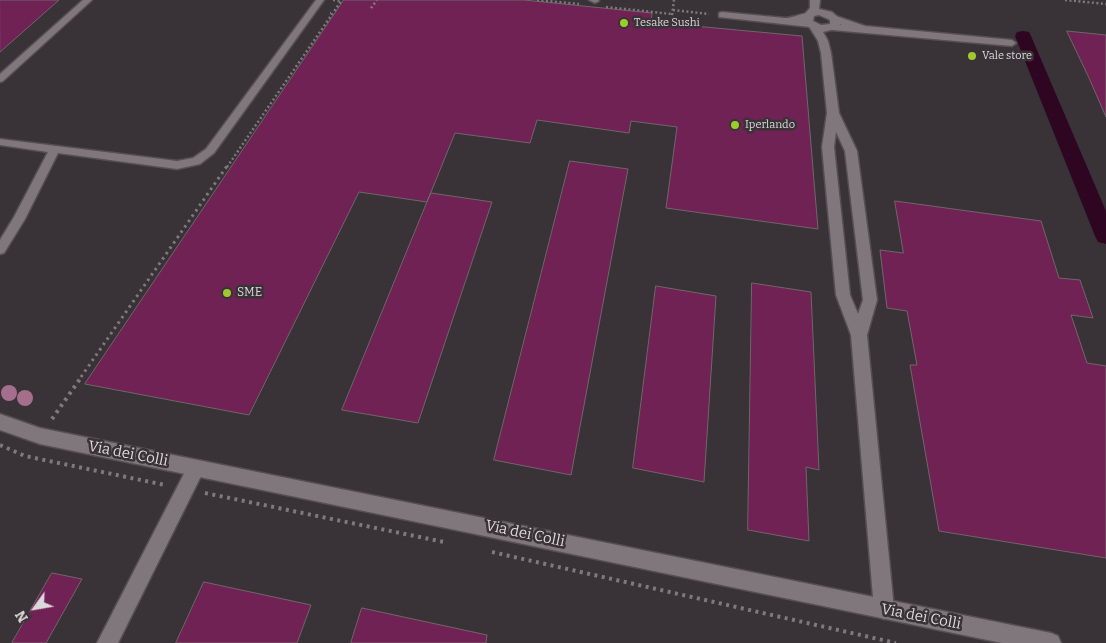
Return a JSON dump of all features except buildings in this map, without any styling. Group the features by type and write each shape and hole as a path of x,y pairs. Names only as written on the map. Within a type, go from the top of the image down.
{"street":[{"path":"815,0 815,8 811,20 823,41 826,53 833,113 828,147 844,295 860,335 884,609"},
{"path":"824,0 832,20 826,53"},
{"path":"811,20 821,12 832,20"},
{"path":"811,20 823,29 832,20"},
{"path":"833,113 851,150 870,300 860,335"},
{"name":"Via dei Colli","path":"0,422 40,436 1051,643"},
{"path":"108,643 196,468"}],"lane":[{"path":"0,79 88,0"},
{"path":"0,142 177,164 196,161 210,151 320,0"},
{"path":"722,15 785,21 811,20"},
{"path":"832,20 865,29 1012,43"},
{"path":"0,250 19,219 55,148"}],"path":[{"path":"50,422 341,1 332,0"},
{"path":"371,8 376,0"},
{"path":"671,24 674,0"},
{"path":"1065,0 1106,4"},
{"path":"673,10 722,15"},
{"path":"0,445 25,456 160,484"},
{"path":"230,499 453,543"},
{"path":"482,549 896,643"}],"waterway":[{"path":"1023,36 1106,236"}],"place":[{"name":"Tesake Sushi","path":"624,23"},
{"name":"Vale store","path":"972,56"},
{"name":"Iperlando","path":"735,125"},
{"name":"SME","path":"227,293"}]}
